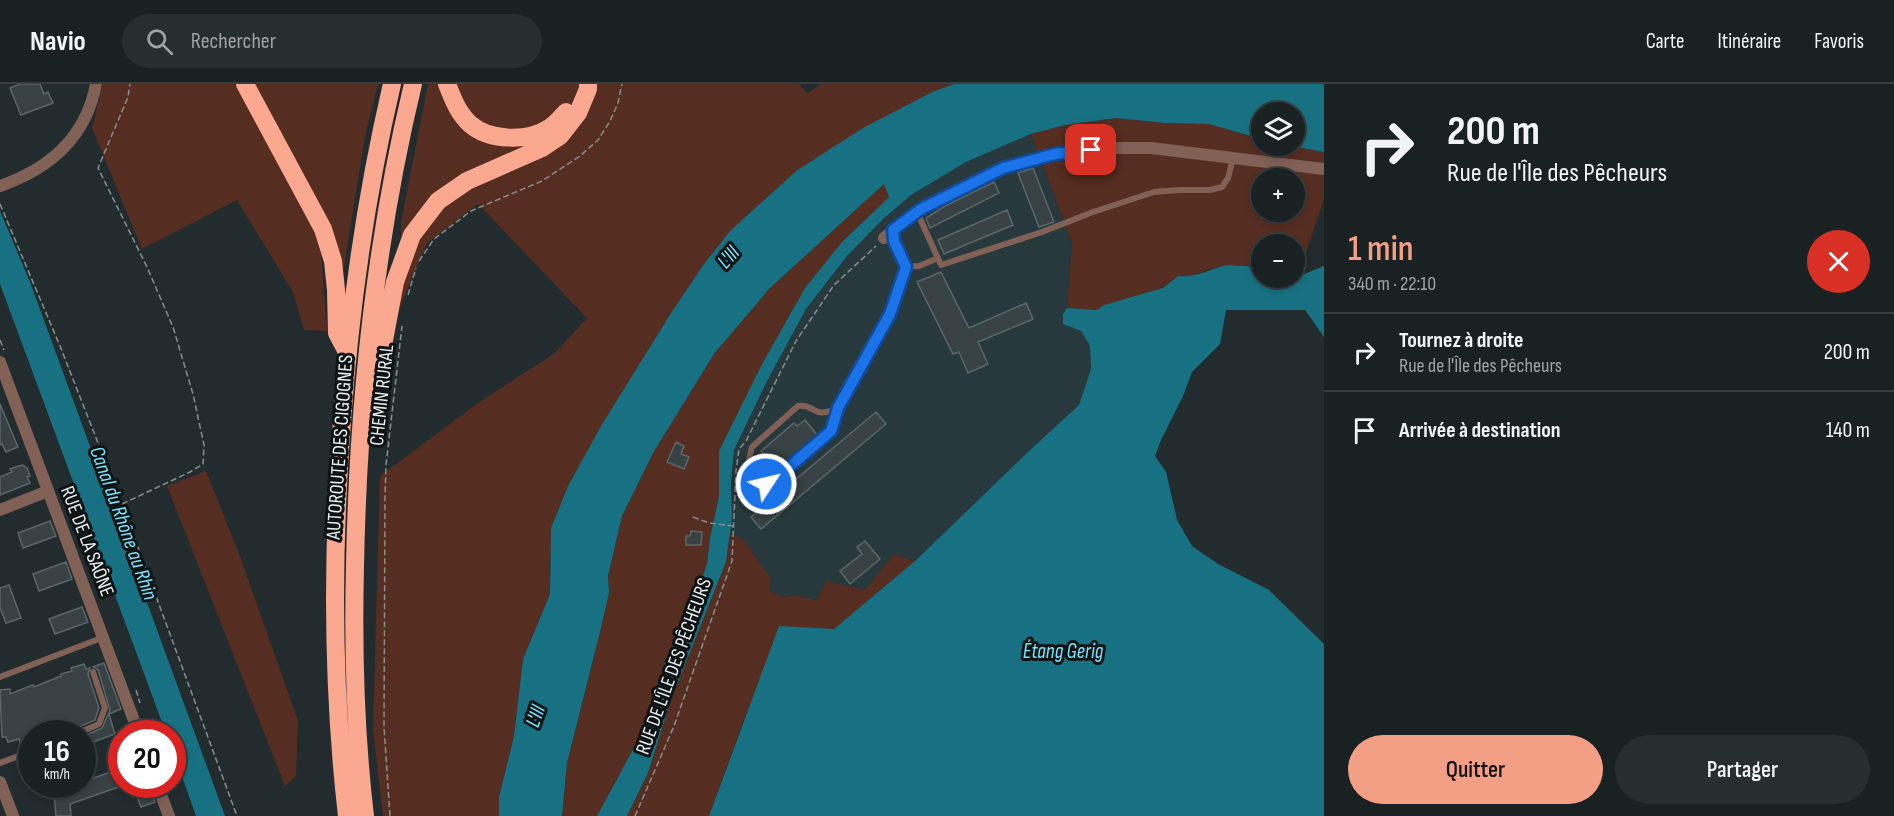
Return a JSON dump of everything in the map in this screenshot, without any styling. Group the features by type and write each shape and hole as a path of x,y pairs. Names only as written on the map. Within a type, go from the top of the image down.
{"highway":[{"path":"245,84 323,229 333,261 337,333 348,355"},
{"name":"AUTOROUTE DES CIGOGNES","path":"346,808 338,702 335,602 337,494 351,313 367,205 392,84"},
{"name":"AUTOROUTE DES CIGOGNES","path":"365,816 356,701 354,605 356,495 372,311 388,205 413,84"},
{"path":"447,84 456,108 470,124 487,134 509,137 531,136 550,128 568,111 576,84"},
{"path":"362,407 375,385 395,282 412,235 438,201 467,181 542,148 560,136 578,113 588,84"}],"street":[{"path":"0,186 33,172 64,148 87,113 96,84"},
{"path":"889,234 917,212 1003,168 1055,154 1109,148 1151,148 1324,169"},
{"name":"RUE DE LA SAÔNE","path":"0,362 5,391 48,490 134,720"},
{"path":"0,510 48,490"},
{"path":"0,782 13,816"},
{"path":"162,798 169,816"}],"lane":[{"path":"917,212 941,265 1154,192 1210,190 1222,187 1228,178 1233,158"},
{"path":"838,408 826,413 817,413 805,405 798,406 752,447 749,459 750,468 766,484 773,481 831,431 838,408 890,314 906,267 889,234"},
{"path":"906,267 919,266 938,258"},
{"path":"0,677 104,637"},
{"path":"93,672 105,708 104,715 96,725"},
{"path":"0,763 18,756"}],"path":[{"path":"122,504 203,464 204,445 193,394 174,327 98,168 128,97 130,84"},
{"path":"408,297 418,262 434,239 471,211 542,181 580,156 598,140 610,122 618,103 621,84"},
{"path":"0,204 60,345 122,504 237,816"},
{"name":"RUE DE L'ÎLE DES PÊCHEURS","path":"635,816 674,726 732,561 739,449 746,441 796,341 834,285 889,234"},
{"name":"CHEMIN RURAL","path":"390,816 384,727 385,498 386,465 403,319"},
{"path":"693,517 709,523 734,526"}],"shaded area":[{"path":"103,84 238,84 320,239 327,331 304,330 293,292 237,200 142,249 92,128"},
{"path":"254,84 378,84 365,137 342,279"},
{"path":"428,84 799,84 808,94 820,84 954,84 932,92 796,171 730,231 704,264 671,313 601,426 568,486 551,528 550,594 523,659 514,736 499,797 499,816 383,816 373,730 380,476 478,403 555,353 587,318 478,204 427,243 400,307 401,222"},
{"path":"1116,118 1164,123 1209,124 1251,136 1251,156 1305,156 1305,149 1324,152 1324,199 1305,255 1305,234 1251,234 1251,266 1222,266 1191,276 1178,276 1163,288 1104,305 1097,310 1067,308 1072,243 1031,134 1065,125"},
{"path":"1031,134 1072,243 1067,308 1063,314 1071,326 1081,331 1090,346 1091,369 1079,405 915,561 894,554 865,590 826,581 817,600 795,595 783,597 769,590 730,534 734,450 766,383 806,309 847,256 882,220 911,195 966,162"},
{"path":"885,183 889,197 842,242 805,288 762,364 719,451 719,496 707,564 693,604 665,662 644,729 597,816 562,816 567,763 609,593 608,576 622,516 653,453 714,354 769,289"},
{"path":"206,471 241,559 298,721 296,776 285,786 167,486"},
{"path":"730,534 743,539 771,579 769,590 783,597 795,595 817,600 826,581 865,590 894,554 915,561 834,629 747,711 709,816 627,816 648,773 671,700 726,562"}],"water":[{"name":"L'Ill","path":"954,84 1324,84 1324,152 1305,149 1305,102 1251,102 1251,136 1209,124 1164,123 1116,118 1065,125 1031,134 966,162 911,195 882,220 847,256 806,309 766,383 734,450 731,483 732,518 726,562 671,700 648,773 627,816 597,816 644,729 665,662 693,604 707,564 719,496 719,451 762,364 805,288 842,242 889,197 884,184 769,289 714,354 653,453 622,516 608,576 609,593 567,763 562,816 499,816 499,797 514,736 523,659 550,594 551,528 568,486 601,426 671,313 704,264 730,231 796,171 863,128 932,92"},
{"path":"0,211 30,282 225,816 196,816 186,788 186,720 161,720 0,284"},
{"name":"Étang Gerig","path":"1227,265 1251,266 1251,288 1305,288 1305,274 1324,266 1324,337 1305,310 1226,310 1220,344 1192,372 1155,456 1166,472 1177,520 1192,546 1218,564 1269,590 1324,644 1324,816 709,816 779,626 834,629 915,561 1079,405 1091,369 1090,346 1081,331 1063,324 1063,314 1067,308 1097,310 1104,305 1163,288 1178,276 1196,274"}],"building":[{"path":"20,84 40,84 44,94 48,92 53,103 21,115 10,88"},
{"path":"1033,168 1054,222 1039,227 1018,173"},
{"path":"994,182 999,193 930,228 926,218"},
{"path":"1007,210 1013,225 944,254 938,240"},
{"path":"941,272 969,328 1026,303 1033,319 978,342 988,364 968,373 959,352 953,354 917,282"},
{"path":"0,404 18,447 6,452 2,444 0,445"},
{"path":"876,412 886,424 761,529 751,517"},
{"path":"805,420 817,435 777,469 761,451 794,423 797,426"},
{"path":"676,442 684,446 681,454 689,457 684,469 667,462"},
{"path":"22,465 27,468 30,483 0,495 0,477 12,472 10,469"},
{"path":"50,521 56,536 23,548 18,533"},
{"path":"691,531 702,532 701,545 686,545 686,536 690,536"},
{"path":"865,541 880,559 850,584 840,571 862,554 857,547"},
{"path":"66,562 72,579 39,591 33,574"},
{"path":"9,585 21,618 6,623 0,608 0,588"},
{"path":"82,607 88,622 55,634 49,619"},
{"path":"104,663 121,709 109,714 111,720 108,720 108,737 96,741 96,731 102,728 110,710 98,670 93,667"},
{"path":"84,664 86,669 90,668 88,674 99,708 95,720 18,720 18,739 8,742 6,737 2,737 0,690 10,689 10,694 33,685 34,687 72,671 71,668"},
{"path":"108,773 108,791 96,795 96,777"},
{"path":"54,798 87,798 70,804 71,816 56,816"},
{"path":"137,798 154,798 155,802 141,807"}],"route":[{"path":"766,484 773,481 831,431 838,408 890,314 906,267 894,241 893,230 921,209 1003,168 1055,154 1091,150"}],"water label":[{"name":"Canal du Rhône au Rhin","path":"124,523"}]}
